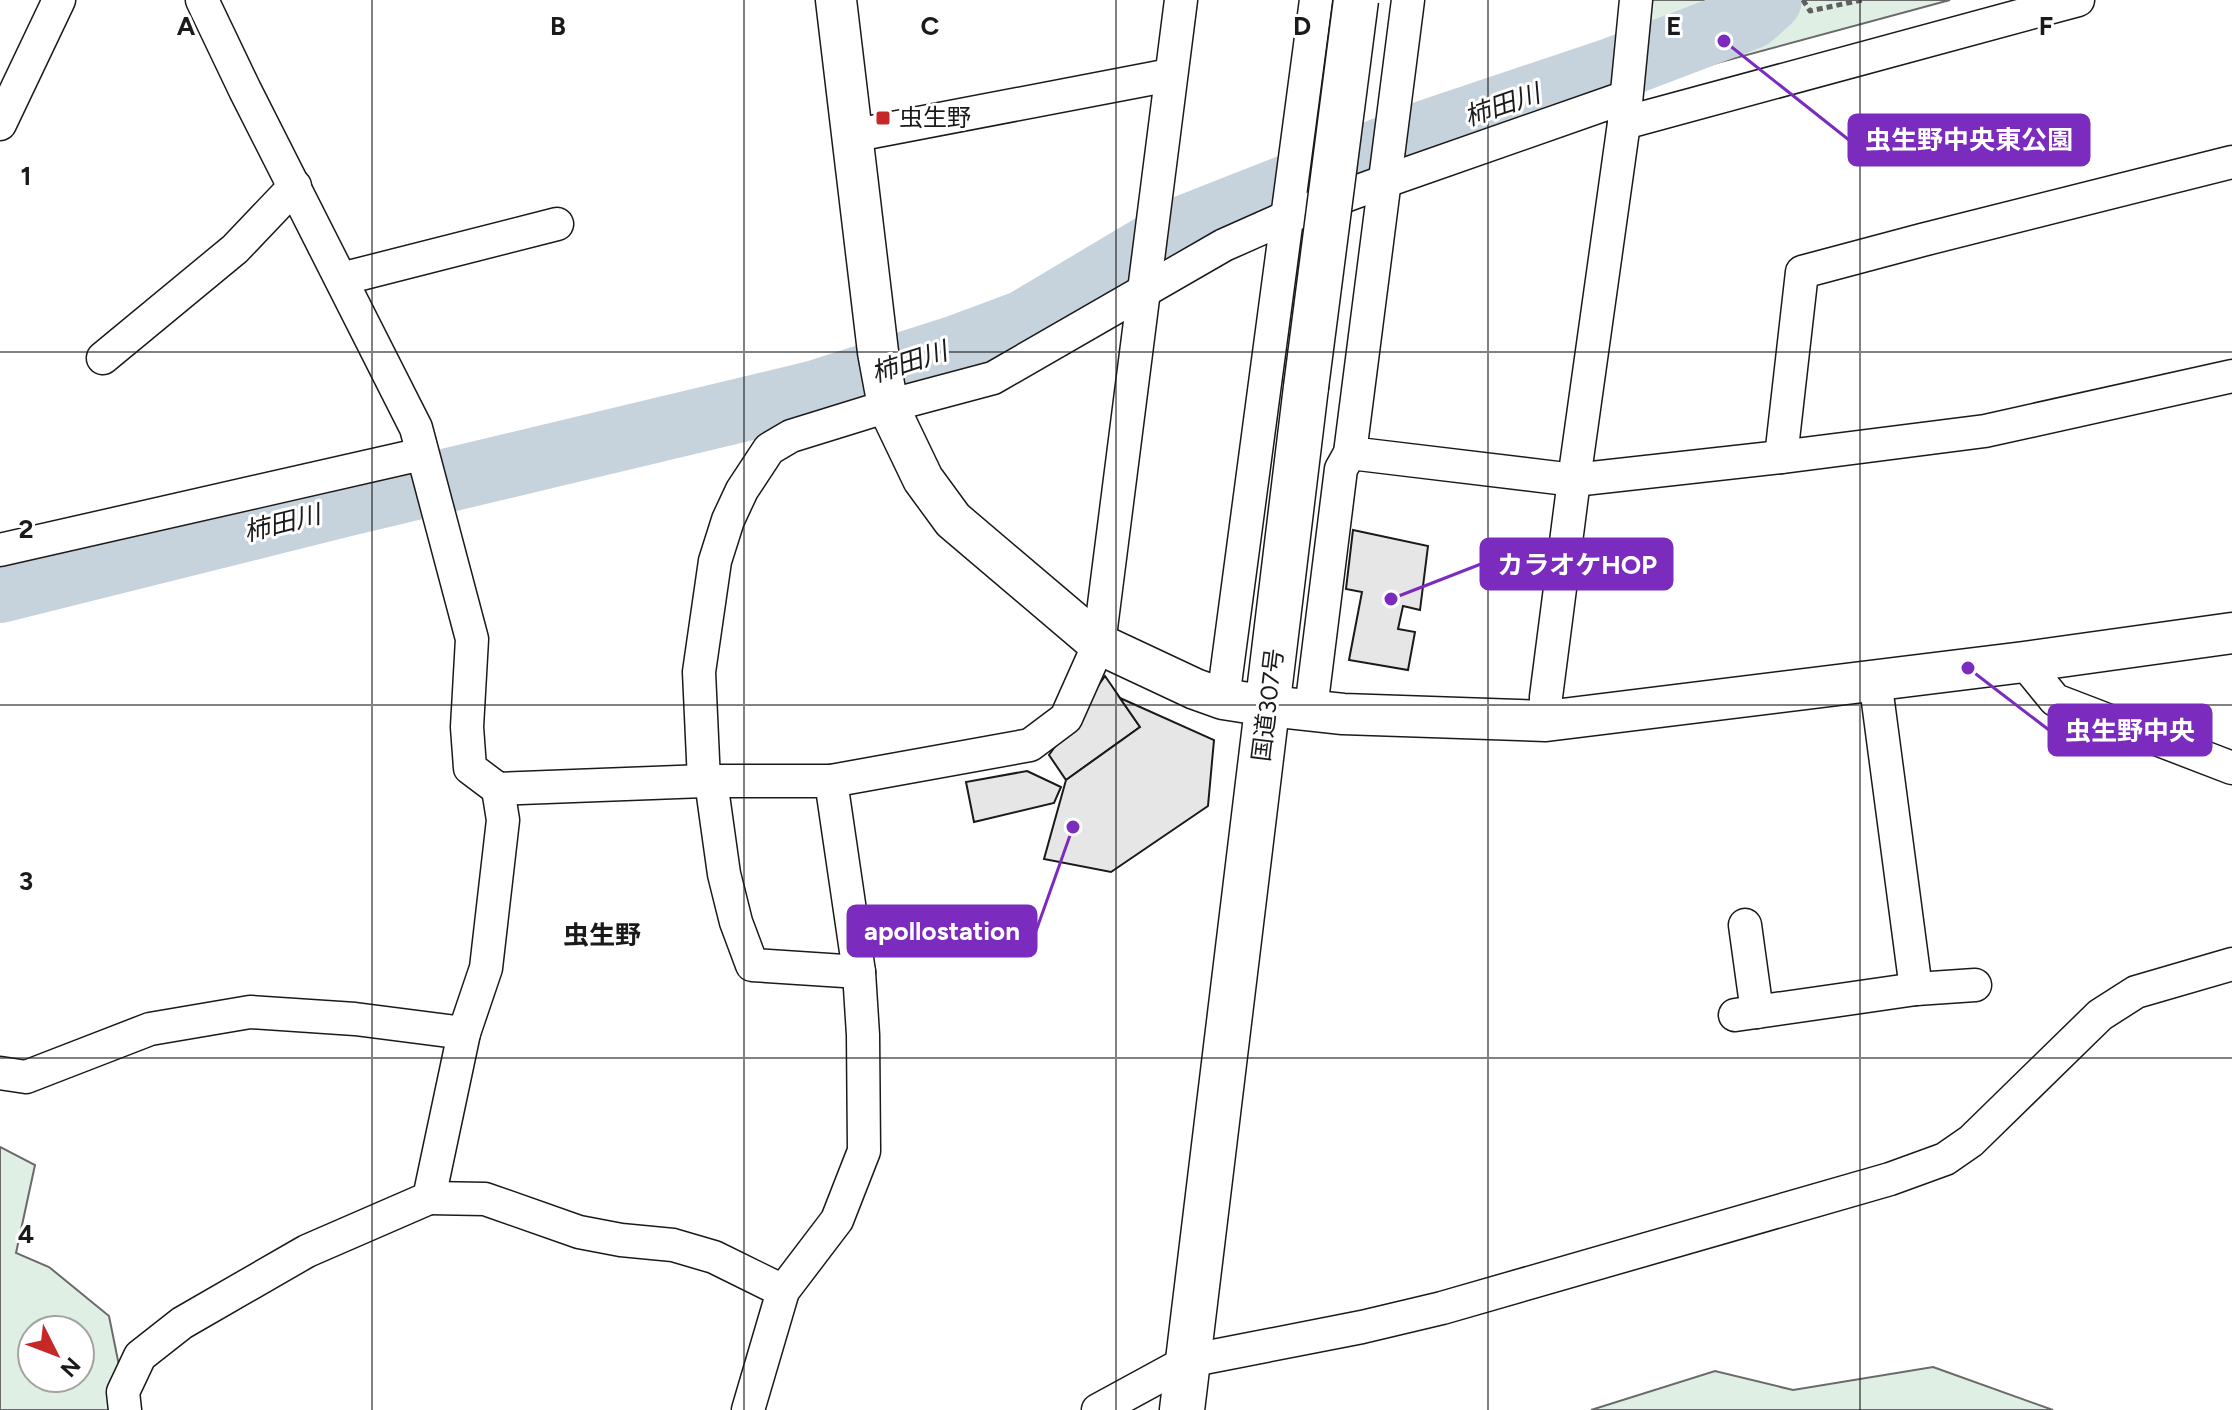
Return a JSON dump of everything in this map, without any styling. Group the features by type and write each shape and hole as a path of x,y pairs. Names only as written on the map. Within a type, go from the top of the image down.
{"highway":[{"name":"国道307号","path":"1182,1410 1356,0"}],"street":[{"path":"0,124 59,0"},
{"path":"202,0 416,428 472,639 467,727 470,768 498,789 707,781 831,781 1030,745 1066,718 1099,644 1181,0"},
{"path":"836,0 878,352 887,402 923,479 953,520 1099,644 1195,689 1223,699 1343,714 1546,721 2232,633"},
{"path":"1223,699 1316,0"},
{"path":"1311,709 1341,469 1350,453 1408,0"},
{"path":"1546,721 1548,681 1574,480 1626,105 1636,0"},
{"path":"859,972 752,965 736,922 724,874 707,781 699,672 715,561 728,520 742,490 769,449 791,436 887,402 993,378 1145,284 1287,212 1626,105 2078,0"},
{"path":"851,136 1170,75"},
{"path":"1781,457 1802,272 2232,162"},
{"path":"103,358 235,249 295,186"},
{"path":"341,279 557,224"},
{"path":"1350,453 1574,480 1985,431 2232,376"},
{"path":"0,550 422,454"},
{"path":"2024,662 2055,700 2232,768"},
{"path":"1875,679 1916,989"},
{"path":"748,1410 783,1291 837,1220 864,1151 859,972 831,781"},
{"path":"429,1198 464,1033 486,968 503,820 498,789"},
{"path":"1745,925 1746,1014 1916,989 1975,985"},
{"path":"1098,1410 1188,1361 1442,1308 1875,1183 1945,1159 1971,1141 2100,1015 2136,992 2232,964"},
{"path":"0,1073 26,1077 150,1029 250,1012 355,1019 464,1033"},
{"path":"125,1410 123,1392 140,1356 182,1323 307,1251 429,1198 485,1199 579,1232 673,1245 714,1257 783,1291"}],"path":[{"path":"1803,0 1810,11 1862,0"}],"green space":[{"path":"1651,0 1950,0 1647,82"},
{"path":"0,1147 35,1165 16,1253 49,1267 109,1316 128,1410 0,1410"},
{"path":"1933,1367 2053,1410 1591,1410 1715,1371 1793,1390"}],"building":[{"path":"1353,530 1428,546 1420,610 1403,606 1398,629 1415,632 1408,670 1349,660 1362,592 1346,589"},
{"path":"1105,676 1140,727 1066,780 1049,755"},
{"path":"1120,698 1214,740 1208,806 1111,872 1044,859 1066,780 1140,727"},
{"path":"1027,771 1061,787 1054,803 974,822 966,782"}],"waterway":[{"name":"柿田川","path":"0,591 813,393 957,347 1024,322 1180,229 1429,131 1614,69 1751,17 1770,0"}],"place":[{"name":"虫生野中央東公園","path":"1724,41"},
{"name":"虫生野","path":"883,118"},
{"name":"カラオケHOP","path":"1391,599"},
{"name":"虫生野中央","path":"1968,668"},
{"name":"apollostation","path":"1073,827"}],"district":[{"name":"虫生野","path":"602,935"}]}
